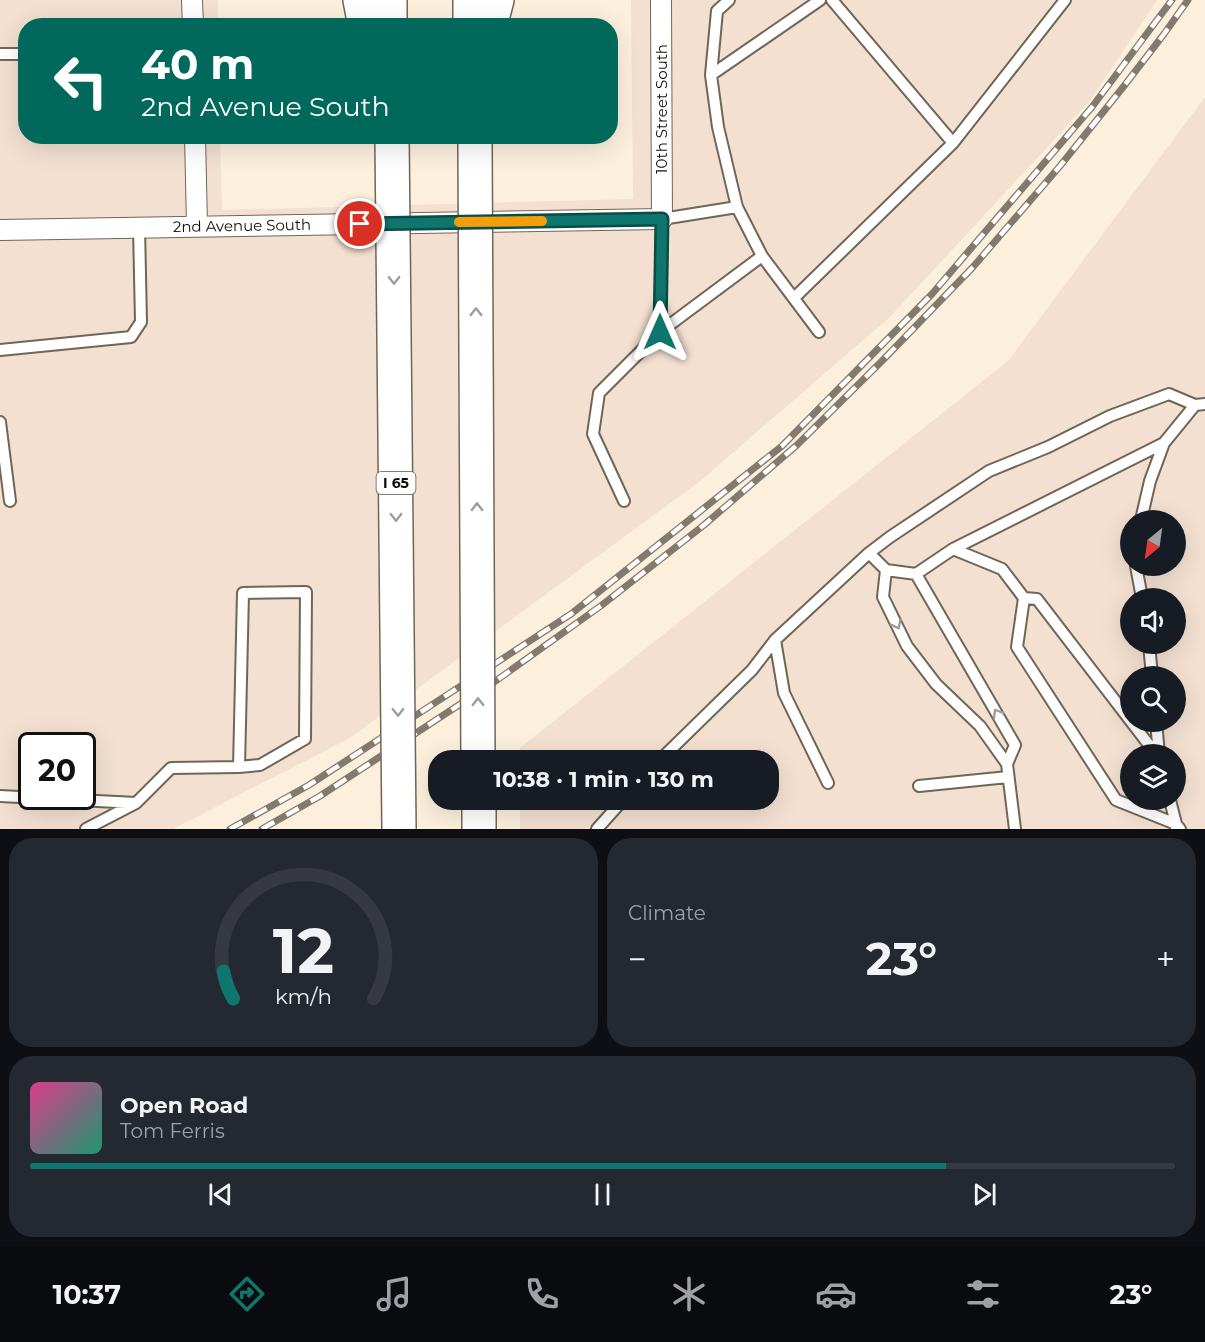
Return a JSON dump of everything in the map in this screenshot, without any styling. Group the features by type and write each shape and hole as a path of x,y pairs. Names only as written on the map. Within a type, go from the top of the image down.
{"highway":[{"path":"360,0 363,18"},
{"path":"390,0 390,18"},
{"path":"470,0 470,18"},
{"path":"492,18 497,0"},
{"name":"I 65","path":"392,144 399,829"},
{"path":"475,144 478,750"},
{"path":"478,810 479,829"}],"street":[{"path":"192,0 193,18"},
{"name":"10th Street South","path":"661,0 662,219"},
{"path":"195,144 197,226"},
{"name":"2nd Avenue South","path":"0,230 662,219"}],"lane":[{"path":"729,0 717,11 711,75 718,127 737,207 762,256 819,333"},
{"path":"711,75 820,0"},
{"path":"832,0 953,143"},
{"path":"794,298 953,143 1065,0"},
{"path":"0,54 18,54"},
{"path":"660,332 662,219 737,207"},
{"path":"0,350 131,337 141,322 139,227"},
{"path":"624,501 593,434 599,393 660,332 762,256"},
{"path":"670,750 752,670 775,640 869,553 989,471 1048,447 1110,416 1169,394 1200,405 1164,443 953,549 916,574 886,570 869,553"},
{"path":"0,422 10,501"},
{"path":"1143,510 1150,481 1164,443"},
{"path":"953,549 1002,569 1024,598 1017,647 1116,800 1177,827"},
{"path":"886,570 882,597 907,646 936,684 980,726 1007,764"},
{"path":"916,574 1015,745 1007,764 1015,829"},
{"path":"86,829 136,803 171,768 239,767 260,765 305,739 306,592 243,593 239,767"},
{"path":"1024,598 1037,599 1150,744"},
{"path":"775,640 784,693 828,783"},
{"path":"919,786 1008,777"},
{"path":"0,796 136,803"},
{"path":"597,829 614,810"},
{"path":"1173,810 1177,827"}],"shaded area":[{"path":"0,0 218,0 218,18 18,18 18,144 220,144 222,210 633,199 631,0 1157,0 1090,101 890,317 699,482 350,738 173,829 0,829"},
{"path":"1205,97 1205,829 520,829 520,810 779,810 779,750 520,750 1008,361"}],"railway":[{"path":"230,829 309,785 571,614 782,446 932,294 1092,107 1172,0"},
{"path":"262,829 320,796 497,680 602,605 704,525 797,445 973,267 1060,166 1124,86 1188,0"}],"slow traffic":[{"path":"459,222 542,221"}],"route":[{"path":"360,224 662,219 660,332"}]}
